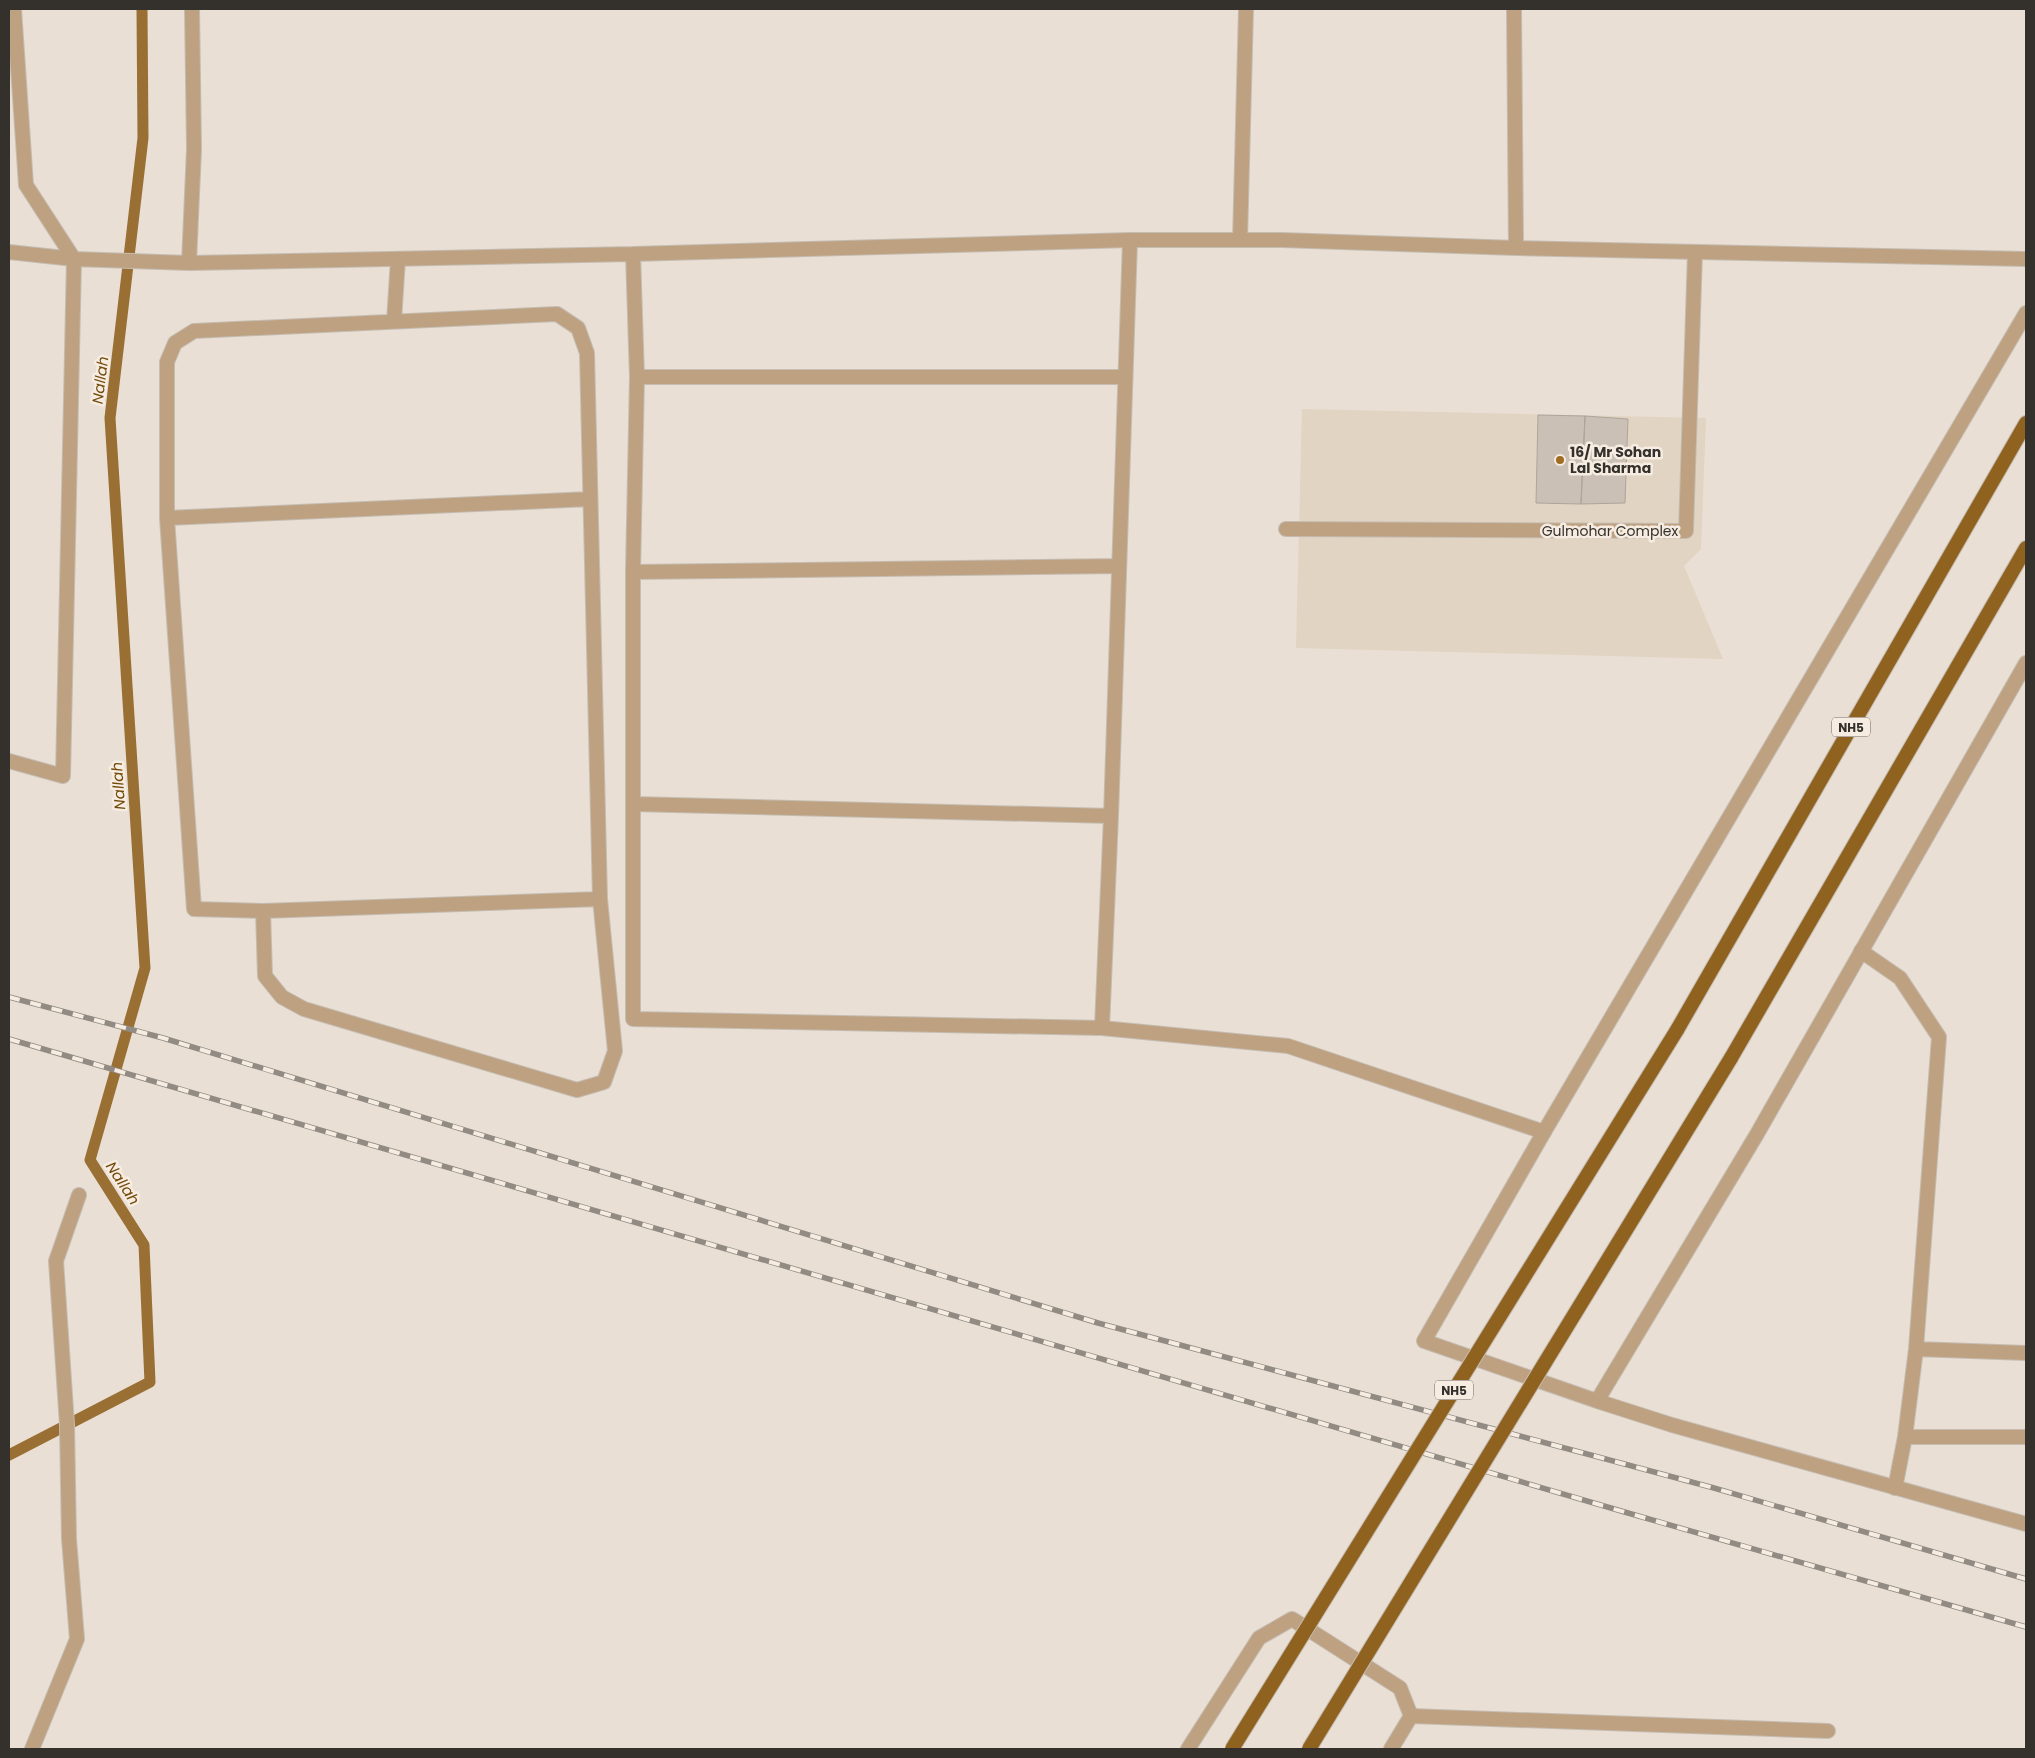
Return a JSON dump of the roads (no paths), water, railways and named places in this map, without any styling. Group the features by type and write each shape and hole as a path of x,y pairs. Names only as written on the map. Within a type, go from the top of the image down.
{"highway":[{"name":"NH5","path":"1232,1749 1677,1030 2026,423"},
{"path":"1309,1749 1731,1058 2026,548"}],"street":[{"path":"9,761 63,776 74,259 26,185 14,9"},
{"path":"189,263 194,149 192,9"},
{"path":"1240,240 1246,9"},
{"path":"1514,9 1516,248"},
{"path":"9,252 74,259 189,263 633,254 1130,240 1240,240 2026,260"},
{"path":"1102,1028 1130,240"},
{"name":"Gulmohar Complex","path":"1286,529 1686,531 1695,252"},
{"path":"633,254 637,377 633,572 633,1019 1102,1028 1288,1046 1544,1132"},
{"path":"394,321 398,259"},
{"path":"2026,313 1544,1132 1424,1341 1596,1401 1672,1425 2026,1524"},
{"path":"263,911 265,976 282,997 304,1009 577,1090 604,1082 615,1051 600,899 587,353 578,328 557,314 194,331 175,343 167,362 167,518 194,910 263,911 600,899"},
{"path":"637,377 1125,377"},
{"path":"167,518 590,499"},
{"path":"633,572 1119,566"},
{"path":"1596,1401 1757,1134 2026,663"},
{"path":"633,804 1111,816"},
{"path":"1862,951 1900,978 1939,1037 1916,1349 1905,1437 1895,1488"},
{"path":"32,1749 77,1639 69,1539 67,1424 56,1261 80,1195"},
{"path":"1916,1349 2026,1353"},
{"path":"1905,1437 2026,1437"},
{"path":"1188,1749 1259,1638 1292,1619 1400,1688 1411,1716"},
{"path":"1411,1716 1828,1731"},
{"path":"1391,1749 1411,1716"}],"waterway":[{"name":"Nallah","path":"9,1455 150,1382 144,1245 90,1160 145,968 110,418 143,138 142,9"}],"railway":[{"path":"9,997 163,1038 1098,1323 1714,1488 2026,1579"},
{"path":"9,1039 1628,1513 2026,1627"}],"place":[{"name":"16/ Mr Sohan Lal Sharma","path":"1560,460"}]}
